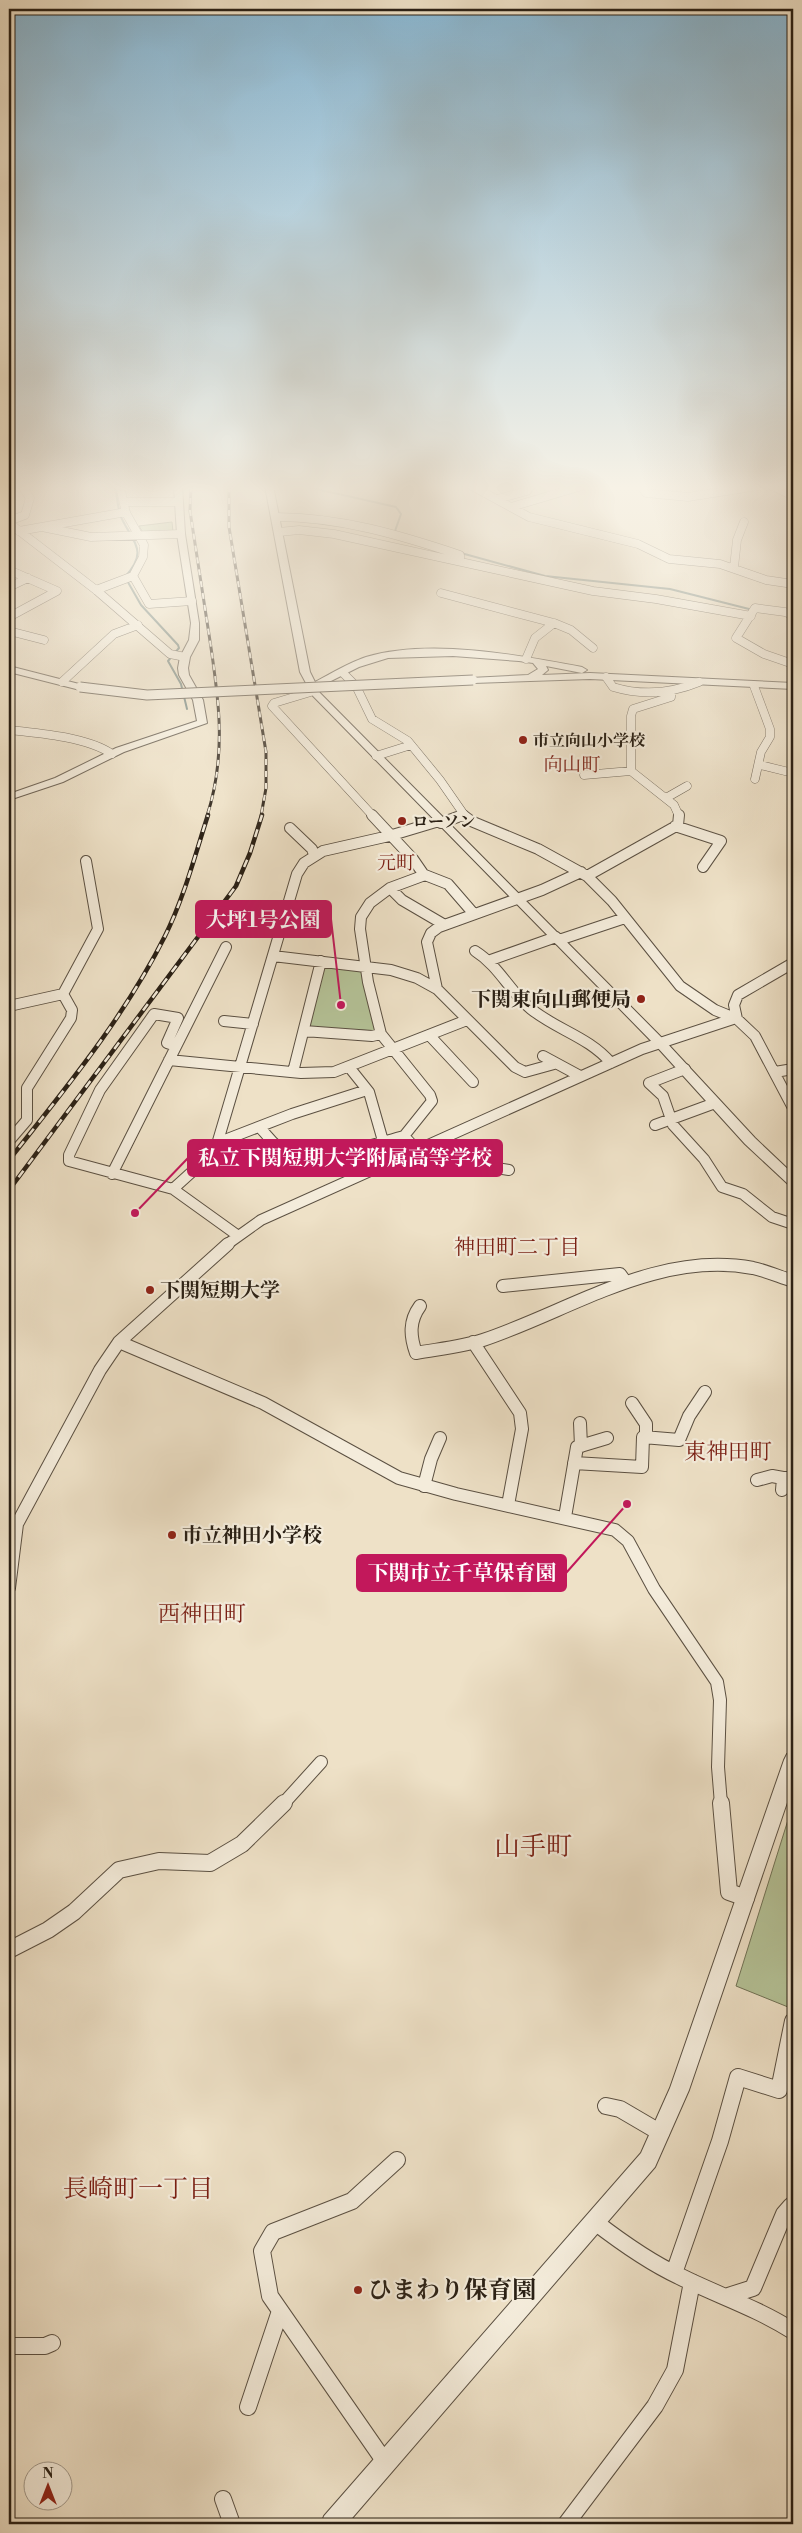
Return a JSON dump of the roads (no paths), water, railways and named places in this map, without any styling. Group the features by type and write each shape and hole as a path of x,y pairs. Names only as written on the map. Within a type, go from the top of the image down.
{"street":[{"path":"9,617 32,604"},
{"path":"113,604 170,654 182,656"},
{"path":"9,797 60,780 112,754 202,723 194,689 184,675 182,656 194,640 196,623 193,604"},
{"path":"293,604 306,672 313,689 440,822 661,1044 750,1141 793,1181"},
{"path":"482,604 554,623 571,630 593,648"},
{"path":"695,604 753,612 791,614"},
{"path":"9,607 19,611"},
{"path":"753,612 736,638 764,654 793,664"},
{"path":"531,660 535,637 554,623"},
{"path":"62,682 118,632 138,625"},
{"path":"9,631 45,641"},
{"path":"96,636 106,641"},
{"path":"424,875 418,864 389,836 272,706 274,703 313,689 366,660 392,655 484,655 531,660 620,678"},
{"path":"530,678 542,670 541,665 531,660"},
{"path":"9,669 80,687 118,694 147,695 530,678 606,677 793,686"},
{"path":"343,673 356,686 372,719 402,737 411,745 440,780 463,815 478,824 545,853 584,874 603,891 680,986 693,997 735,1019 756,1036 793,1108"},
{"path":"606,677 613,687 632,693 653,694 671,692 699,682"},
{"path":"725,683 754,686 793,686"},
{"path":"754,686 770,729 770,737 761,752 760,765 755,779"},
{"path":"631,771 633,710 671,697 671,692"},
{"path":"9,730 85,743 105,749 112,754"},
{"path":"376,756 411,745"},
{"path":"760,765 793,773"},
{"path":"437,989 427,942 431,933 443,924 518,899 584,874 675,826 679,813 674,805 631,771 584,774"},
{"path":"666,798 687,786"},
{"path":"173,1189 215,1151 297,874 304,863 314,855 463,815"},
{"path":"675,826 722,841 703,867"},
{"path":"290,828 312,849 314,855"},
{"path":"63,994 98,929 91,899 89,872 86,861"},
{"path":"259,1127 269,1139 290,1152 332,1153 404,1136 432,1101 430,1095 381,1034 368,982 360,929 361,917 370,902 390,888 424,875 434,877 448,884 474,914"},
{"path":"390,888 402,900 443,924"},
{"path":"488,961 625,918"},
{"path":"112,1174 226,947"},
{"path":"475,951 498,970 511,989 532,1009 598,1048 610,1063"},
{"path":"272,956 401,973 417,978 437,989 515,1067 525,1072 554,1064"},
{"path":"293,1072 321,962"},
{"path":"735,1019 734,1006 738,995 793,963"},
{"path":"9,1006 22,1006 45,996 63,994"},
{"path":"9,1141 27,1120 27,1088 54,1047 73,1013 63,994"},
{"path":"176,1046 167,1043 178,1018 154,1014 100,1090 69,1155 69,1161 173,1189 237,1235"},
{"path":"9,1588 13,1524 119,1342 237,1235 260,1220 642,1049 735,1019"},
{"path":"169,1060 293,1072 334,1072 393,1051 467,1020"},
{"path":"224,1021 253,1024"},
{"path":"304,1031 372,1036 381,1034"},
{"path":"430,1036 473,1082"},
{"path":"543,1056 554,1064 580,1076"},
{"path":"349,1067 367,1090 377,1115 383,1141"},
{"path":"685,1069 649,1083 664,1096 673,1125 704,1158 722,1187 743,1194 772,1217 793,1224"},
{"path":"776,1072 793,1069"},
{"path":"217,1143 367,1090"},
{"path":"655,1126 715,1103"},
{"path":"404,1136 437,1171 484,1166 509,1170"},
{"path":"420,1306 412,1316 410,1335 416,1353 490,1338 645,1274 719,1264 762,1270 793,1281"},
{"path":"503,1286 620,1274 625,1281"},
{"path":"119,1342 263,1403 382,1470 424,1486 615,1530 628,1541 654,1589 717,1682 720,1700 718,1767 729,1892 746,1898"},
{"path":"473,1342 520,1413 522,1429 508,1505"},
{"path":"646,1438 679,1440 690,1416 705,1392"},
{"path":"574,1463 584,1462 642,1467 643,1438 646,1438 646,1424 632,1403"},
{"path":"580,1424 581,1446"},
{"path":"424,1486 431,1459 440,1438"},
{"path":"565,1517 577,1446 607,1438"},
{"path":"757,1480 772,1476 786,1482"},
{"path":"332,2524 648,2160 661,2133 694,2050 793,1760"},
{"path":"9,1950 48,1930 74,1912 120,1870 159,1861 210,1863 218,1859 245,1840 278,1810 321,1762"},
{"path":"674,2273 720,2141 738,2077 779,2090 793,2021"},
{"path":"606,2106 620,2109 661,2133"},
{"path":"385,2462 270,2296 262,2251 273,2232 352,2200 397,2160"},
{"path":"728,2296 753,2288 784,2214 791,2206 793,2207"},
{"path":"595,2222 625,2246 674,2273 728,2296 793,2331"},
{"path":"566,2524 655,2406 674,2370 692,2282"},
{"path":"248,2407 280,2311"},
{"path":"9,2346 45,2346 52,2342"},
{"path":"223,2499 232,2524"}],"waterway":[{"path":"141,604 178,645 179,648 168,661 181,684 187,709"},
{"path":"730,604 753,610"}],"railway":[{"path":"204,604 218,699 219,722 217,768 207,816"},
{"path":"242,604 266,752 266,788 261,816"},
{"path":"9,1160 93,1052 149,966 178,907 208,815"},
{"path":"9,1190 236,886 250,853 262,815"}],"place":[{"name":"市立向山小学校","path":"523,740"},
{"name":"ローソン","path":"402,821"},
{"name":"下関東向山郵便局","path":"641,999"},
{"name":"大坪1号公園","path":"341,1005"},
{"name":"私立下関短期大学附属高等学校","path":"135,1213"},
{"name":"下関短期大学","path":"150,1290"},
{"name":"下関市立千草保育園","path":"627,1504"},
{"name":"市立神田小学校","path":"172,1535"},
{"name":"ひまわり保育園","path":"358,2290"}],"district":[{"name":"向山町","path":"572,764"},
{"name":"元町","path":"396,862"},
{"name":"神田町二丁目","path":"517,1247"},
{"name":"東神田町","path":"728,1451"},
{"name":"西神田町","path":"202,1613"},
{"name":"山手町","path":"533,1846"},
{"name":"長崎町一丁目","path":"138,2188"}]}
